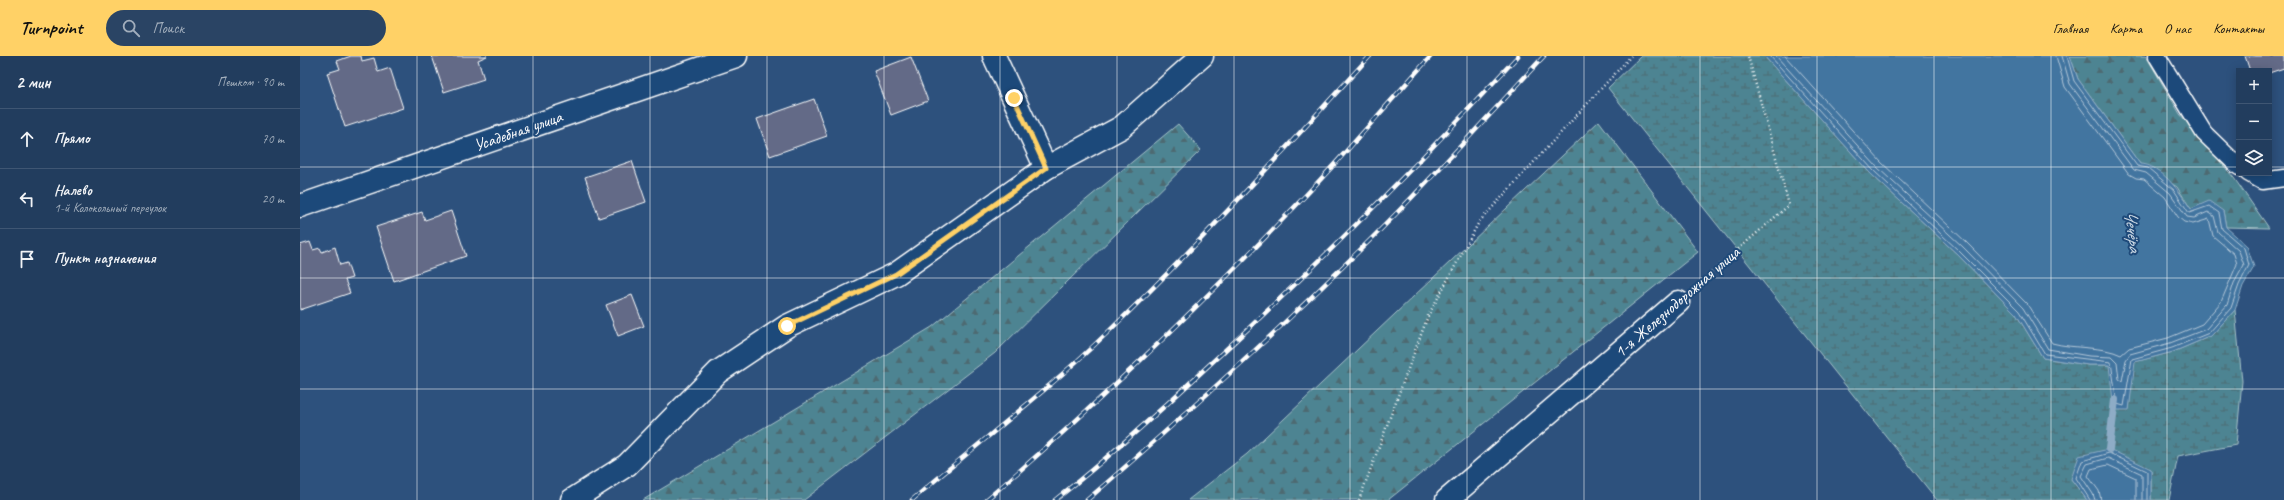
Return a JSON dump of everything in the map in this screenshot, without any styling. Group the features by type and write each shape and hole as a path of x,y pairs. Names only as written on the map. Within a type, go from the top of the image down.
{"street":[{"name":"Усадебная улица","path":"300,206 736,56"},
{"path":"994,56 1046,168"},
{"path":"572,500 627,465 718,372 787,326 896,274 1046,168 1122,127 1202,56"},
{"name":"1-я Железнодорожная улица","path":"1447,500 1678,302"}],"lane":[{"path":"2157,56 2204,134 2236,164"},
{"path":"2253,176 2262,181 2284,178"}],"path":[{"path":"1359,500 1428,316 1479,222 1631,56"},
{"name":"1-я Железнодорожная улица","path":"1678,302 1789,205 1748,56"}],"green space":[{"path":"1641,56 1764,56 1870,173 1957,254 2016,314 2043,358 2088,365 2109,365 2129,409 2134,362 2173,352 2211,336 2235,310 2242,381 2236,445 2178,456 2169,500 2151,500 2151,469 2071,479 2087,500 1937,500 1608,88"},
{"path":"2070,56 2146,56 2180,114 2234,178 2269,228 2226,227 2223,211 2191,209 2177,187 2140,164 2078,79"},
{"path":"1599,121 1698,252 1388,500 1188,500 1247,454"},
{"path":"1178,124 1201,150 995,353 804,500 643,500 932,327"}],"water":[{"path":"1764,56 2070,56 2078,79 2140,164 2148,165 2169,180 2191,209 2209,201 2223,211 2226,227 2247,246 2254,267 2243,286 2235,310 2211,336 2173,352 2135,362 2129,410 2114,410 2109,365 2088,365 2043,358 2016,314 1957,254 1870,173"},
{"path":"2109,449 2151,469 2151,500 2087,500 2071,479 2079,456"}],"building":[{"path":"351,56 361,56 362,61 374,58 378,72 390,68 403,108 345,127 327,73 340,69 337,61"},
{"path":"432,56 487,56 478,60 484,79 444,92"},
{"path":"2245,56 2284,56 2284,68 2272,72 2272,68 2249,68"},
{"path":"911,57 928,101 891,115 874,71"},
{"path":"814,99 827,136 770,156 757,119"},
{"path":"632,161 646,202 599,218 585,177"},
{"path":"451,211 466,256 394,281 376,227 422,212 425,220"},
{"path":"310,242 313,250 320,248 322,252 335,247 340,265 347,263 352,278 345,280 350,293 300,310 300,245"},
{"path":"632,295 644,326 618,336 606,305"}],"waterway":[{"name":"Чечёра","path":"2109,449 2115,400"}],"railway":[{"path":"912,500 1060,377 1107,333 1175,266 1370,56"},
{"path":"986,500 1110,390 1229,274 1322,178 1431,56"},
{"path":"1055,500 1152,418 1288,291 1405,175 1518,56"},
{"path":"1087,500 1226,377 1328,281 1431,178 1544,56"}],"route":[{"path":"787,326 896,274 1046,168 1014,98"}]}
